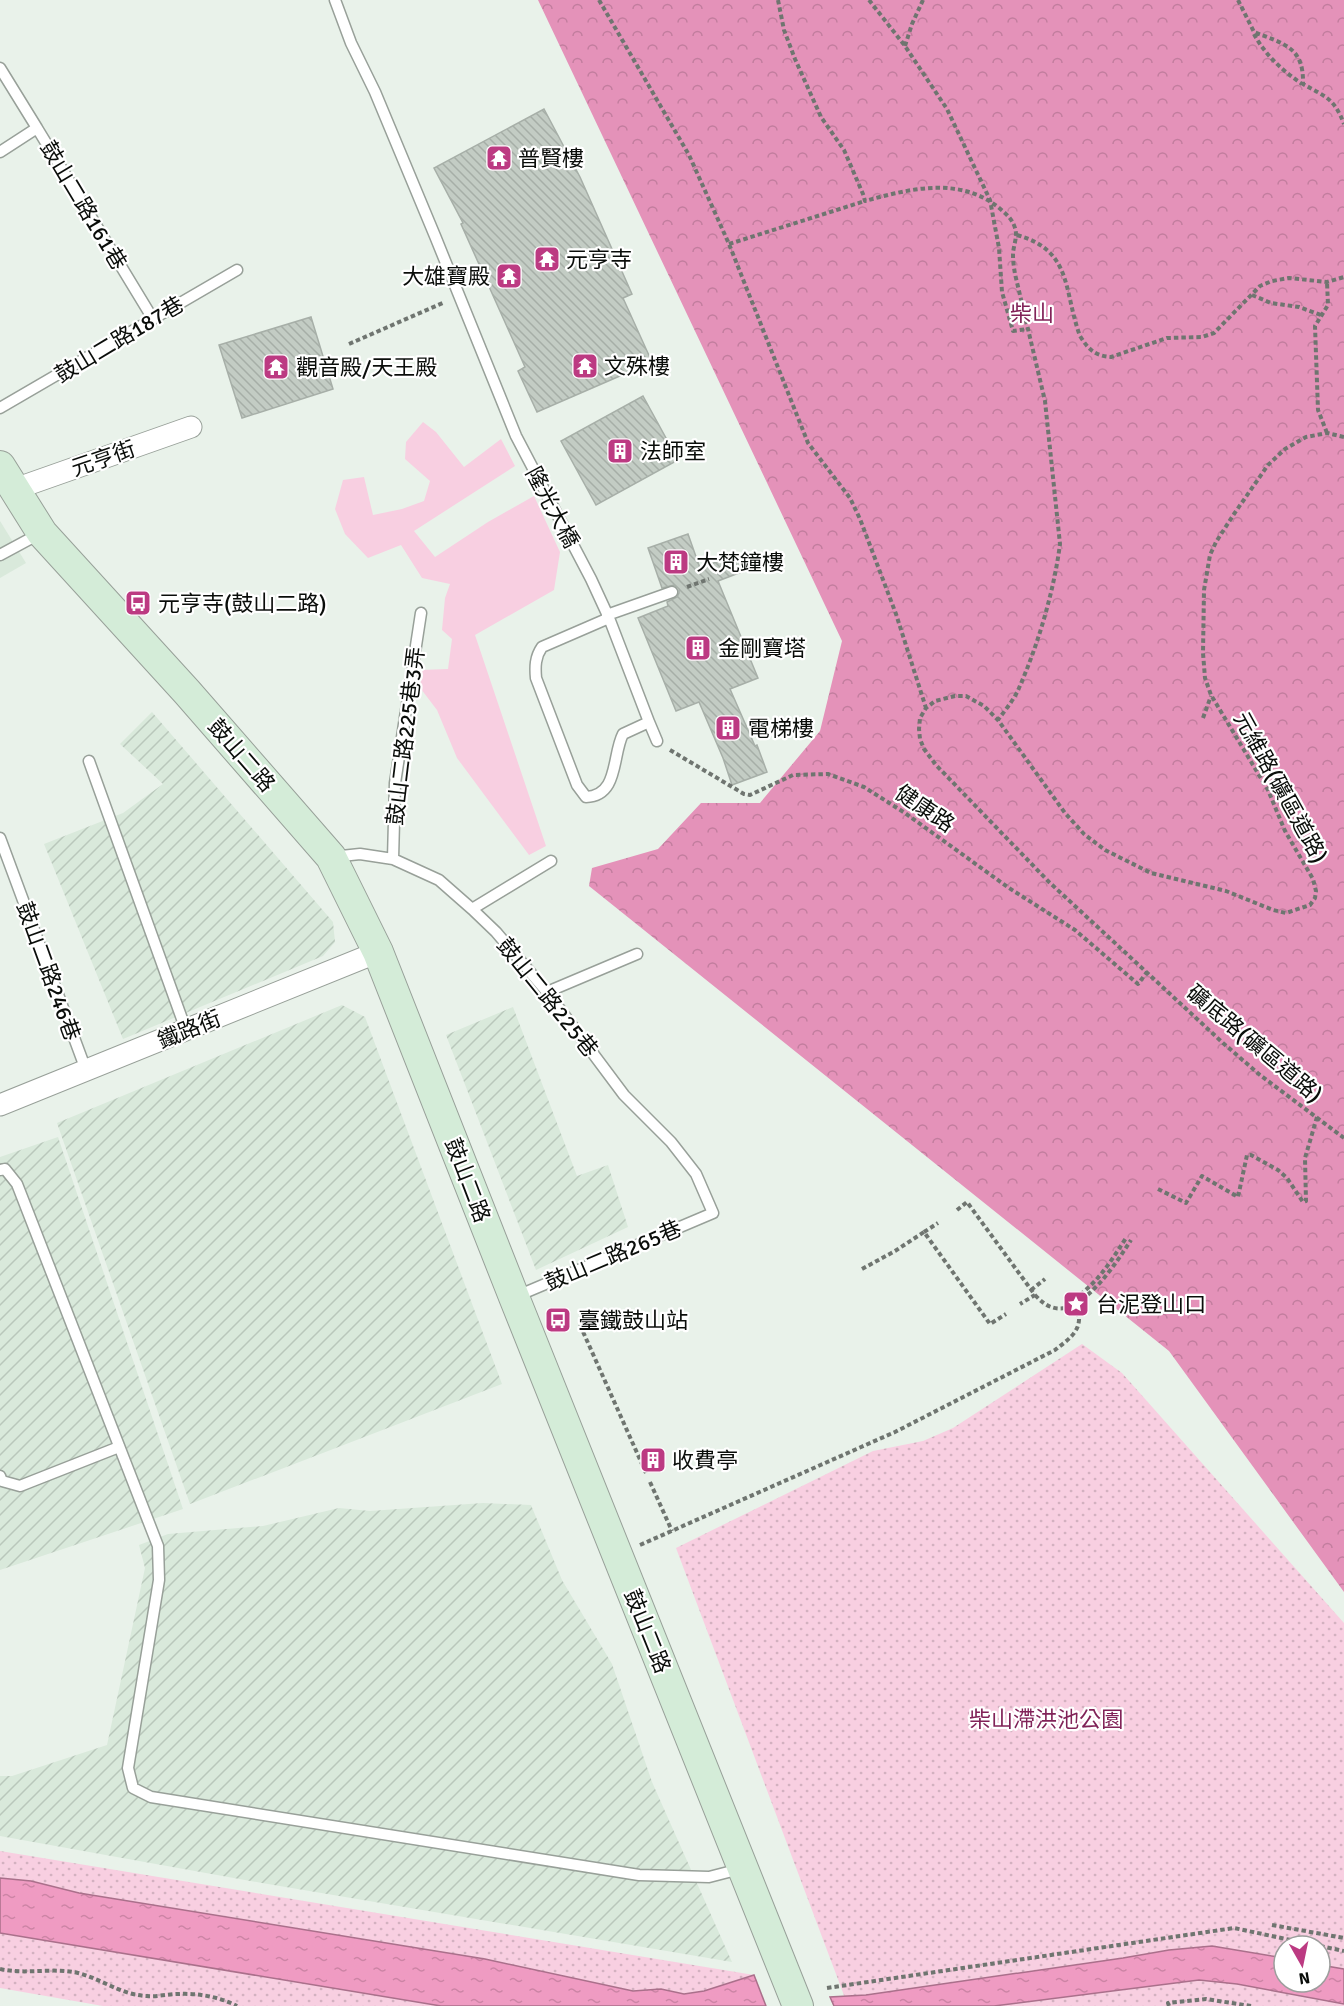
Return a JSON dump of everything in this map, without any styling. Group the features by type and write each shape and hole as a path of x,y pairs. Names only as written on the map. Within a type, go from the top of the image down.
{"street":[{"name":"元亨街","path":"8,478 190,427"},
{"name":"鼓山二路","path":"8,478 42,532 187,692 331,857 378,952 793,1994"},
{"name":"鐵路街","path":"0,1105 378,952"}],"lane":[{"name":"隆光大橋","path":"335,0 516,435 591,579 657,741"},
{"path":"0,68 37,128"},
{"name":"鼓山二路161巷","path":"0,152 37,128 153,319"},
{"name":"鼓山二路187巷","path":"0,408 237,270"},
{"path":"0,555 42,532"},
{"path":"649,722 623,734 611,778 605,790 586,797 577,785 536,678 537,659 542,647 608,617 672,592"},
{"name":"鼓山二路225巷3弄","path":"393,859 395,783 421,613"},
{"path":"88,760 186,1030"},
{"name":"鼓山二路246巷","path":"0,838 86,1070"},
{"name":"鼓山二路225巷","path":"331,857 360,854 393,859 439,880 472,909 496,932 547,992 624,1095 671,1142 696,1174 713,1213"},
{"path":"472,909 550,861"},
{"path":"547,992 637,954"},
{"path":"0,1170 5,1169 17,1184 158,1546 159,1580 128,1768 134,1788 150,1797 639,1875 709,1877 743,1868"},
{"name":"鼓山二路265巷","path":"514,1297 713,1213"},
{"path":"0,1476 2,1481 20,1486 119,1447"}],"path":[{"path":"599,0 689,155 729,244 808,442 850,498 860,519 896,614 926,708 920,718 919,729 924,749 936,765 1049,882 1147,972"},
{"path":"778,0 783,30 795,59 821,117 844,150 865,201"},
{"path":"869,0 905,46 947,109 990,200 998,238 1002,292 1013,331 1028,329"},
{"path":"905,46 923,0"},
{"path":"1238,0 1265,50 1285,72 1329,98 1337,106 1344,124"},
{"path":"1254,32 1280,43 1298,56 1302,65 1303,84"},
{"path":"729,244 865,201 916,189 941,188 964,191 990,200 1011,219 1017,235 1013,254 1015,274 1045,401 1060,544 1057,567 1036,641 1018,689 998,720"},
{"path":"1017,235 1040,244 1059,262 1080,336 1086,346 1097,355 1111,357 1167,338 1202,337 1214,333 1260,286 1272,281 1289,278 1327,282 1344,277"},
{"path":"1327,282 1328,305 1315,326 1317,331 1318,410 1327,433"},
{"path":"350,344 459,295"},
{"path":"1252,295 1271,303 1299,307 1322,315"},
{"name":"元維路(礦區道路)","path":"926,708 945,697 966,696 984,706 998,720 1065,813 1084,834 1105,850 1151,873 1226,891 1273,910 1286,913 1310,905 1315,898 1316,891 1313,879 1285,831 1268,790 1211,695 1205,678 1204,590 1210,555 1234,514 1268,465 1285,450 1306,437 1327,433 1344,436"},
{"path":"672,592 709,579"},
{"path":"1203,718 1211,695"},
{"name":"健康路","path":"657,741 744,794 750,795 793,775 828,774 864,787 905,813 1009,888 1075,930 1138,984 1147,972"},
{"name":"礦底路(礦區道路)","path":"1147,972 1260,1075 1344,1138"},
{"path":"1158,1189 1186,1203 1202,1176 1238,1197 1247,1155 1251,1155 1278,1170 1287,1178 1303,1203 1306,1201 1305,1158 1317,1117"},
{"path":"957,1209 967,1202 1035,1295 1045,1306 1055,1309 1063,1310 1073,1306 1089,1295 1115,1265 1131,1240"},
{"path":"862,1269 938,1223"},
{"path":"924,1232 990,1324 1006,1314"},
{"path":"1074,1299 1087,1291 1103,1273 1126,1238"},
{"path":"1031,1290 1046,1279"},
{"path":"1020,1304 1035,1295"},
{"path":"639,1545 896,1432 1055,1350 1074,1335 1077,1329 1079,1317 1073,1306"},
{"path":"580,1325 646,1473"},
{"path":"650,1482 672,1531"},
{"path":"1272,1925 1344,1938"},
{"path":"827,1988 1234,1929 1272,1937"},
{"path":"0,1969 12,1972 61,1970 80,1973 122,1992 146,1996 181,1993 204,1995 237,2006"},
{"path":"1169,2006 1168,2003 1206,1999 1251,2006"}],"shaded area":[{"path":"0,521 26,563 0,578"},
{"path":"152,712 333,922 335,942 323,956 123,1039 44,844 123,813 163,784 120,744"},
{"path":"342,1005 365,1017 502,1384 190,1504 57,1123"},
{"path":"513,1007 577,1176 608,1165 628,1227 536,1270 446,1035"},
{"path":"58,1137 183,1509 0,1570 0,1157"},
{"path":"483,1503 531,1505 562,1580 612,1664 652,1782 732,1962 262,1883 0,1836 0,1776 12,1776 107,1745 145,1568 139,1545 168,1534 263,1526 339,1508 370,1511"}],"green space":[{"name":"柴山","path":"538,0 1344,0 1344,1592 1169,1351 589,886 592,868 658,849 701,803 760,803 820,731 842,641"},
{"path":"423,422 436,432 464,467 501,439 515,466 414,531 435,557 488,522 534,496 560,552 554,590 475,635 546,846 529,855 457,758 437,710 421,689 420,670 448,669 452,639 442,630 445,598 450,584 422,578 401,545 368,558 345,534 335,509 343,480 364,477 373,515 402,509 424,501 430,481 405,459 406,442"},
{"name":"柴山滯洪池公園","path":"1082,1344 1122,1373 1344,1623 1344,2006 848,2006 676,1548 873,1451 923,1441 953,1428"},
{"path":"0,1851 754,1975 704,1991 683,1994 661,1989 633,1991 485,1959 79,1893 31,1881 0,1878"},
{"path":"0,1933 441,2006 103,2006 0,1988"}],"water":[{"path":"0,1878 31,1881 79,1893 485,1959 633,1991 661,1989 684,1994 704,1991 754,1975 766,2006 441,2006 0,1933"},
{"path":"1212,1946 1272,1956 1272,1991 1199,1980 994,2006 834,2006 830,1997 866,1995 1169,1950"},
{"path":"1332,1967 1344,1969 1344,2004 1290,1994 1332,1994"}],"building":[{"path":"544,109 580,177 632,294 623,298 652,362 537,412 518,371 525,367 461,224 463,223 434,168"},
{"name":"觀音殿/天王殿","path":"311,317 333,389 242,418 219,345"},
{"name":"法師室","path":"643,396 678,460 596,505 561,441"},
{"path":"688,534 700,568 738,554 744,571 718,581 758,678 730,689 755,746 757,745 767,772 732,785 699,702 676,711 638,618 668,606 667,602 677,597 679,593 679,589 674,585 662,588 648,548"}],"place":[{"name":"普賢樓","path":"499,158"},
{"name":"元亨寺","path":"547,259"},
{"name":"大雄寶殿","path":"509,276"},
{"name":"文殊樓","path":"585,366"},
{"name":"觀音殿/天王殿","path":"276,367"},
{"name":"法師室","path":"620,451"},
{"name":"大梵鐘樓","path":"676,562"},
{"name":"元亨寺(鼓山二路)","path":"138,603"},
{"name":"金剛寶塔","path":"698,648"},
{"name":"電梯樓","path":"728,728"},
{"name":"台泥登山口","path":"1076,1304"},
{"name":"臺鐵鼓山站","path":"558,1320"},
{"name":"收費亭","path":"653,1460"}]}
